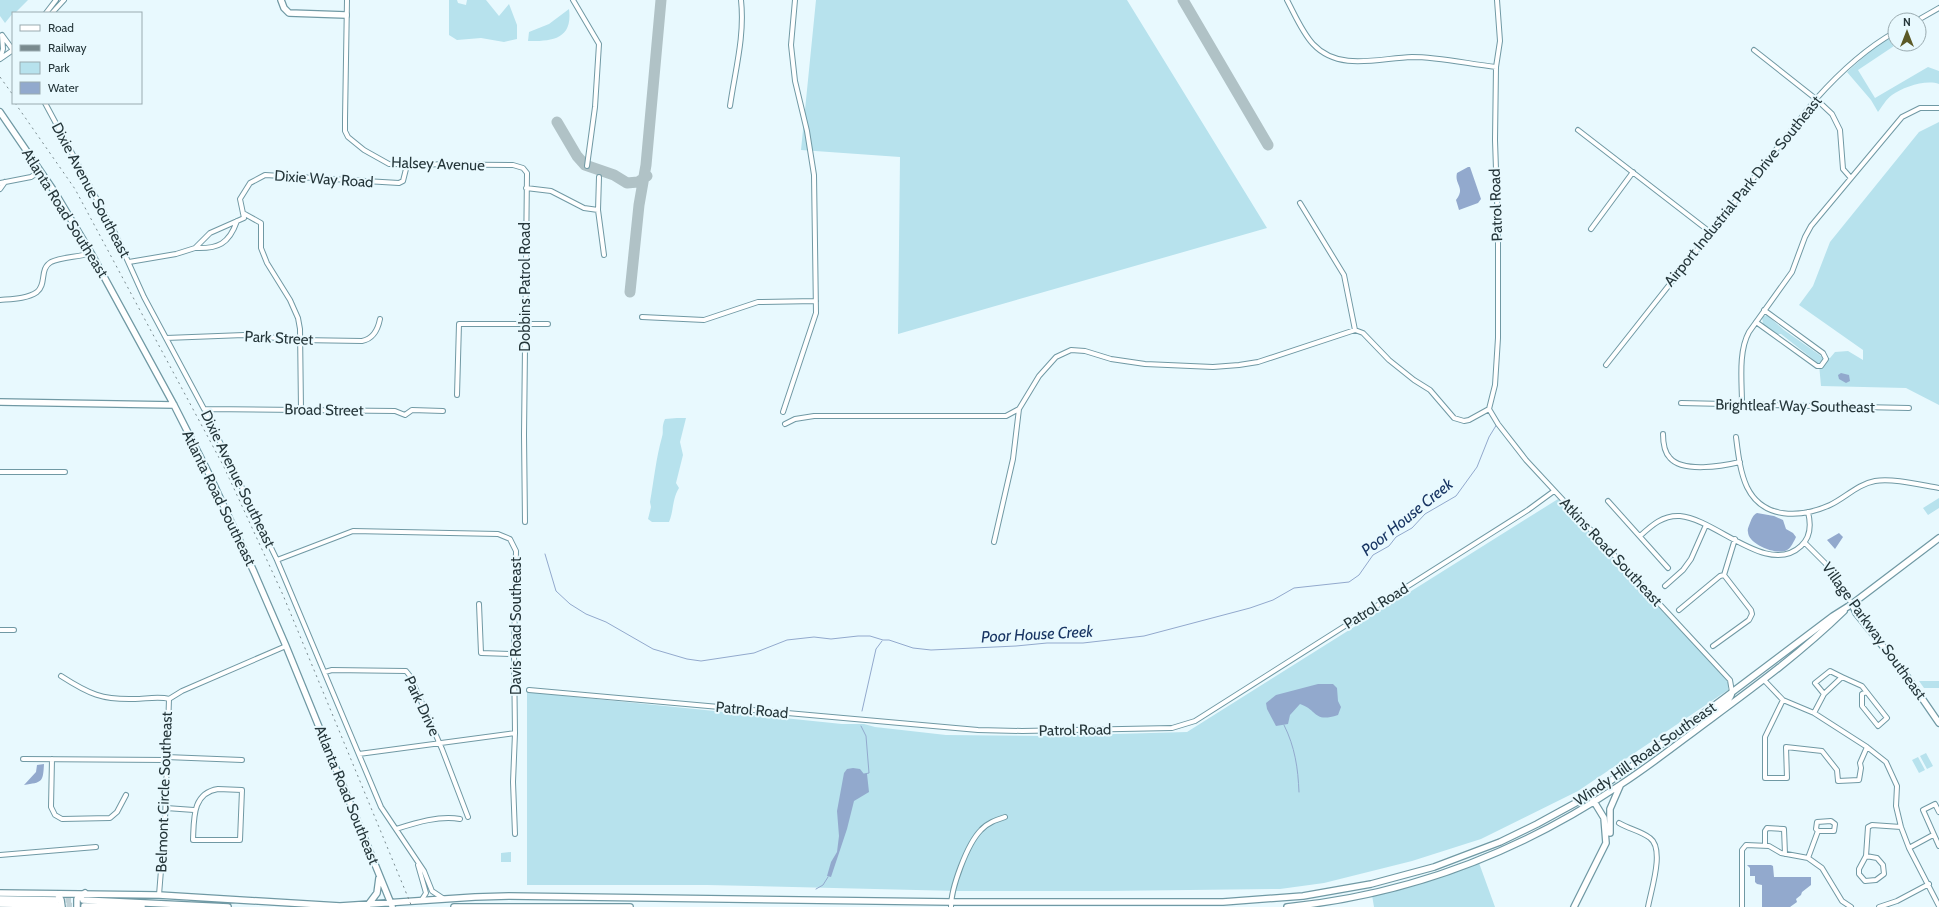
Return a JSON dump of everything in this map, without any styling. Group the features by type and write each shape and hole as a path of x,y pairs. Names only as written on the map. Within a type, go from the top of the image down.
{"main road":[{"path":"280,0 284,8 290,14 346,15"},
{"name":"Atlanta Road Southeast","path":"0,112 40,171 91,253 174,405 232,523 286,646 378,874 392,905"},
{"path":"0,402 174,405"},
{"name":"Windy Hill Road Southeast","path":"1287,907 1357,897 1439,875 1525,840 1594,802 1621,785 1764,680 1852,604 1939,538"},
{"name":"Windy Hill Road Southeast","path":"379,907 444,899 518,896 951,905 1223,902 1275,899 1335,892 1406,876 1468,855 1519,833 1590,795 1632,766 1832,616 1852,604"},
{"name":"Village Parkway Southeast","path":"1852,604 1856,613 1923,698 1939,723"},
{"path":"1696,730 1706,717 1730,698 1732,692"},
{"path":"1574,907 1610,838 1612,804 1621,785"},
{"path":"1590,795 1606,824 1605,848"},
{"path":"368,905 377,893 378,874"},
{"name":"Windy Hill Road Southeast","path":"0,893 159,895 265,905 392,905"},
{"path":"55,893 61,900 59,904"},
{"path":"77,907 77,899 85,893"},
{"path":"0,899 59,904"},
{"path":"157,907 83,903 228,907"},
{"path":"0,904 59,904"},
{"path":"454,907 630,907"}],"street":[{"path":"47,12 56,0"},
{"path":"53,12 64,0"},
{"name":"Halsey Avenue","path":"347,0 345,130 348,137 388,164 513,165 523,168 527,173"},
{"path":"574,0 600,44 596,100 587,166"},
{"path":"730,106 742,37 743,17 741,0"},
{"path":"783,412 816,319 814,175 808,131 795,81 791,45 795,0"},
{"path":"1287,0 1314,45 1330,57 1352,62 1416,57 1496,67"},
{"name":"Patrol Road","path":"1489,409 1495,385 1498,338 1498,229 1495,140 1496,67 1500,41 1497,0"},
{"path":"1927,15 1939,8"},
{"path":"1,34 12,49"},
{"path":"0,59 2,48 1,34"},
{"name":"Airport Industrial Park Drive Southeast","path":"1606,365 1816,99 1859,57 1887,38"},
{"path":"1754,50 1816,99 1832,114 1839,126 1843,152 1843,169 1850,177"},
{"path":"0,59 12,51"},
{"name":"Dixie Avenue Southeast","path":"46,104 116,235 144,297 204,409 277,560 381,807 417,861 432,891 444,899"},
{"path":"1742,404 1744,347 1747,335 1792,272 1805,237 1811,226 1850,177 1902,117 1920,108 1939,108"},
{"path":"1578,130 1710,232"},
{"name":"Dixie Way Road","path":"243,213 240,199 250,182 265,175 399,184 403,181 407,165"},
{"path":"0,189 2,183 31,177 40,171"},
{"path":"1591,229 1633,172"},
{"name":"Dobbins Patrol Road","path":"525,522 524,402 527,173"},
{"path":"599,177 598,210 604,255"},
{"path":"526,188 551,191 584,208 598,210"},
{"path":"1300,203 1344,275 1355,330"},
{"path":"195,248 210,233 244,218 243,213"},
{"path":"243,213 261,223 261,248 267,263 294,309 300,329 301,410"},
{"path":"129,262 176,254 195,248 208,249 221,244 232,235 237,221"},
{"path":"0,300 25,297 37,292 41,286 44,270 53,261 91,253"},
{"path":"642,317 704,320 758,302 816,301"},
{"path":"1756,322 1817,366 1822,366 1825,363 1826,359 1823,353 1764,310"},
{"name":"Park Street","path":"166,338 244,335 300,340 367,340 378,327 380,319"},
{"path":"457,395 459,324 548,324"},
{"path":"994,542 1013,459 1019,409 1039,376 1049,364 1063,352 1071,350 1085,351 1111,359 1145,364 1213,367 1258,362 1355,330 1363,333 1389,360 1414,380 1430,390 1454,418 1464,421 1473,419 1489,409"},
{"name":"Brightleaf Way Southeast","path":"1681,403 1909,408"},
{"name":"Broad Street","path":"204,409 395,411 405,415 412,410 443,410"},
{"path":"785,424 795,419 814,416 997,416 1010,415 1019,409"},
{"name":"Atkins Road Southeast","path":"1489,409 1498,424 1526,460 1730,680 1732,692"},
{"path":"1663,434 1664,447 1668,457 1677,463 1698,467 1720,466 1740,462"},
{"path":"1736,437 1740,462 1748,488 1754,498 1762,506 1782,514 1808,512 1828,506 1860,487 1876,481 1892,481 1939,488"},
{"path":"0,472 65,472"},
{"name":"Patrol Road","path":"529,690 978,730 1022,731 1172,728 1195,721 1528,510 1554,491"},
{"path":"1608,501 1668,568"},
{"path":"1640,536 1653,525 1669,517 1687,517 1759,552 1779,555 1790,554 1805,543 1810,527 1808,512"},
{"path":"1665,586 1683,570 1691,559 1706,525"},
{"name":"Davis Road Southeast","path":"277,560 353,531 498,534 510,539 516,551 514,654 516,733 513,782 515,834"},
{"path":"1724,575 1735,539"},
{"name":"Village Parkway Southeast","path":"1805,543 1828,566 1852,604"},
{"path":"1679,610 1720,576 1724,575"},
{"path":"1713,646 1749,620 1752,614 1751,610 1724,575"},
{"path":"479,604 481,653 514,654"},
{"path":"0,630 14,630"},
{"name":"Belmont Circle Southeast","path":"159,895 166,808 166,759 169,699 185,689 286,646"},
{"name":"Park Drive","path":"325,672 340,670 406,671 410,676 439,743 468,817"},
{"path":"1824,694 1815,683 1830,671 1862,686 1887,718 1878,726 1862,706 1862,694 1866,692"},
{"path":"61,676 101,698 117,700 169,699"},
{"path":"1814,713 1824,694 1840,682 1842,677"},
{"path":"1764,680 1783,700 1814,713 1867,747 1886,762 1892,773 1896,786 1896,806 1901,827 1909,848 1929,884 1939,906"},
{"path":"1783,700 1765,737 1765,778 1787,778 1786,747 1795,747 1822,751 1837,770 1838,780 1859,780 1860,763 1867,747"},
{"path":"359,754 516,733"},
{"path":"52,759 51,807 58,818 106,820 117,812 126,795"},
{"path":"23,760 242,760"},
{"path":"209,790 242,790 240,840 193,840 194,810 209,790"},
{"path":"1939,812 1935,804 1923,810 1939,846"},
{"path":"166,808 194,810"},
{"path":"951,905 954,884 975,837 988,824 1005,817"},
{"path":"396,829 434,820 453,818 460,819"},
{"path":"1808,858 1818,831 1816,829 1817,822 1832,821 1835,824 1834,830 1818,831"},
{"path":"1619,823 1652,839 1657,848 1657,859 1648,907"},
{"path":"1866,856 1877,858 1883,865 1884,874 1876,880 1865,881 1859,874 1860,867 1866,856 1868,827 1901,827"},
{"path":"1765,846 1765,831 1767,828 1784,829 1786,854"},
{"path":"1909,848 1933,835"},
{"path":"1742,907 1743,849 1746,845 1771,846 1786,854 1808,858 1822,868 1842,900 1851,907"},
{"path":"0,855 96,847"},
{"name":"Dixie Avenue Southeast","path":"417,861 426,890 426,895 421,901"},
{"path":"1879,907 1897,901 1929,884"}],"green space":[{"path":"0,0 28,0 16,12 12,12 12,14 5,23 0,16"},
{"path":"449,0 457,0 458,3 466,5 467,0 486,0 499,16 509,4 517,25 517,39 504,42 481,38 457,40 449,35"},
{"path":"816,0 1127,0 1267,228 898,334 900,157 801,150"},
{"path":"569,9 568,27 559,37 528,41 529,32 549,24"},
{"path":"1887,39 1887,51 1858,70 1875,98 1928,67 1939,71 1939,84 1928,82 1902,89 1890,97 1878,112 1871,100 1847,72 1877,45"},
{"path":"1939,122 1939,405 1906,388 1821,386 1819,364 1781,334 1777,334 1763,324 1762,317 1767,315 1784,330 1824,358 1830,358 1835,352 1848,351 1863,360 1863,350 1799,305 1813,286 1830,242 1919,132"},
{"path":"686,418 680,442 683,455 676,483 679,488 675,496 669,522 652,522 648,519 657,461 663,435 663,425 665,419"},
{"path":"1939,498 1939,508 1928,515 1923,508"},
{"path":"1558,499 1728,682 1728,690 1578,791 1481,839 1412,861 1324,883 1280,889 957,891 707,885 527,885 527,692 842,724 864,724 875,727 946,735 1043,736 1187,732"},
{"path":"1919,681 1939,681 1939,688 1924,688"},
{"path":"1926,753 1933,766 1927,769 1920,756"},
{"path":"1918,757 1925,770 1919,773 1912,760"},
{"path":"511,852 511,862 501,862 501,853"},
{"path":"1479,863 1495,907 1374,907 1372,895 1432,880"}],"water":[{"path":"1470,167 1481,199 1478,203 1459,210 1456,200 1460,192 1457,173"},
{"path":"1841,373 1849,375 1850,381 1846,383 1839,379 1838,375"},
{"path":"1757,513 1774,516 1783,520 1786,529 1793,533 1796,537 1787,550 1770,550 1753,541 1749,536 1748,530 1754,515"},
{"path":"1839,533 1843,537 1835,549 1827,540"},
{"path":"1318,684 1333,684 1337,688 1338,701 1341,707 1338,715 1324,718 1320,717 1310,709 1300,704 1290,715 1288,724 1276,726 1267,709 1266,703 1276,695"},
{"path":"44,764 42,778 38,782 24,785 36,772 37,765"},
{"path":"847,769 860,769 864,774 867,774 869,792 854,801 847,829 831,877 827,876 831,862 837,852 839,836 837,811 844,773"},
{"path":"1747,865 1771,865 1773,866 1774,877 1811,877 1811,885 1802,892 1796,899 1797,902 1790,907 1762,907 1762,885 1755,882 1755,876 1750,876 1750,868"}],"waterway":[{"name":"Poor House Creek","path":"545,554 556,591 570,604 586,614 606,622 653,649 687,659 701,661 754,653 787,640 814,637 831,639 870,636 883,640 889,640 913,648 931,650 1047,643 1083,643 1144,636 1250,608 1273,600 1294,588 1349,582 1359,575 1373,555 1389,546 1396,537 1412,528 1425,514 1456,496 1477,467 1489,437 1497,424"},
{"path":"862,711 876,649 882,641"},
{"path":"1284,725 1291,741 1295,758 1299,792"},
{"path":"861,726 866,736 869,773 864,774"},
{"path":"816,889 823,885 828,877"}],"taxiway":[{"path":"630,292 639,205 646,165 661,0"},
{"path":"1183,0 1268,145"},
{"path":"557,122 577,156 585,165 614,175 627,183 638,182 647,176"}],"tunnel":[{"path":"57,900 81,900"},
{"path":"58,905 81,906"}],"railway":[{"path":"0,77 12,94"},
{"path":"16,104 75,189 224,467 283,595 412,907"}]}
